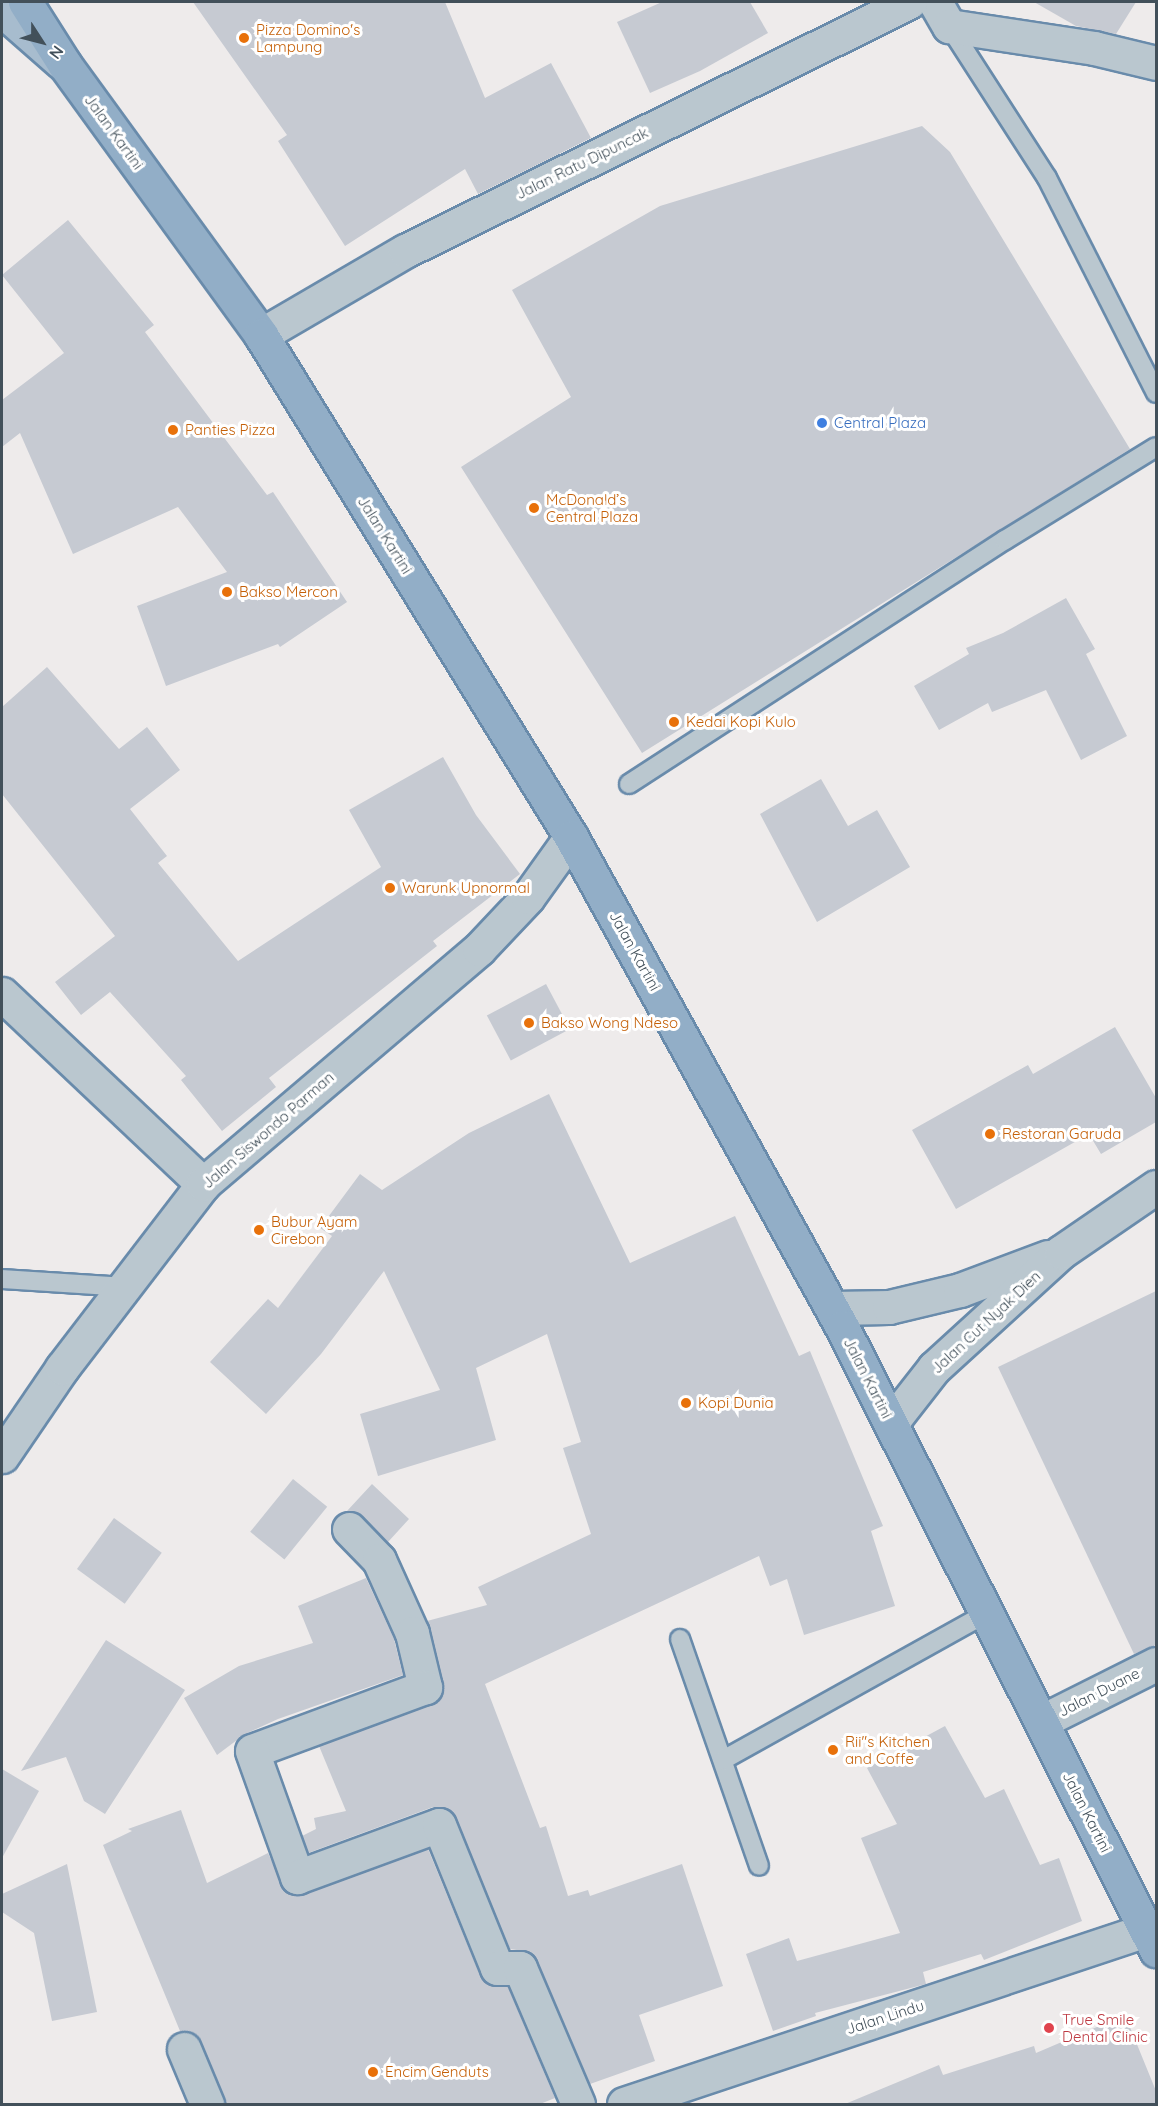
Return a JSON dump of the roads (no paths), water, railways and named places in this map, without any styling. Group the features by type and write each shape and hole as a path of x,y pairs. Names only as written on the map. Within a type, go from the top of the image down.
{"highway":[{"name":"Jalan Kartini","path":"25,2 65,65 261,335 571,837 832,1308 1151,1940"}],"main road":[{"path":"2,10 65,65"}],"street":[{"name":"Jalan Ratu Dipuncak","path":"261,335 405,251 909,2"},
{"path":"942,14 1156,63"},
{"name":"Jalan Siswondo Parman","path":"2,1456 62,1368 203,1184 478,949 528,897 571,837"},
{"path":"2,994 203,1184"},
{"name":"Jalan Cut Nyak Dien","path":"891,1423 934,1368 1061,1252 1156,1187"},
{"name":"Jalan Cut Nyak Dien","path":"832,1308 889,1307 960,1290 1061,1252"},
{"path":"349,1529 379,1560 412,1633 425,1687 252,1751 297,1877 439,1825 497,1968 520,1968 578,2104"},
{"name":"Jalan Duane","path":"1042,1721 1156,1664"},
{"name":"Jalan Lindu","path":"624,2104 1151,1940"},
{"path":"184,2049 207,2104"}],"lane":[{"path":"942,14 1047,178 1156,393"},
{"path":"629,784 1005,540 1156,447"},
{"path":"2,1279 125,1287"},
{"path":"723,1760 987,1613"},
{"path":"680,1639 759,1866"}],"place":[{"name":"Pizza Domino's Lampung","path":"244,38"},
{"name":"Central Plaza","path":"822,423"},
{"name":"Panties Pizza","path":"173,430"},
{"name":"McDonald’s Central Plaza","path":"534,508"},
{"name":"Bakso Mercon","path":"227,592"},
{"name":"Kedai Kopi Kulo","path":"674,722"},
{"name":"Warunk Upnormal","path":"390,888"},
{"name":"Bakso Wong Ndeso","path":"529,1023"},
{"name":"Restoran Garuda","path":"990,1134"},
{"name":"Bubur Ayam Cirebon","path":"259,1230"},
{"name":"Kopi Dunia","path":"686,1403"},
{"name":"Rii''s Kitchen and Coffe","path":"833,1750"},
{"name":"True Smile Dental Clinic","path":"1049,2028"},
{"name":"Encim Genduts","path":"373,2072"}]}
